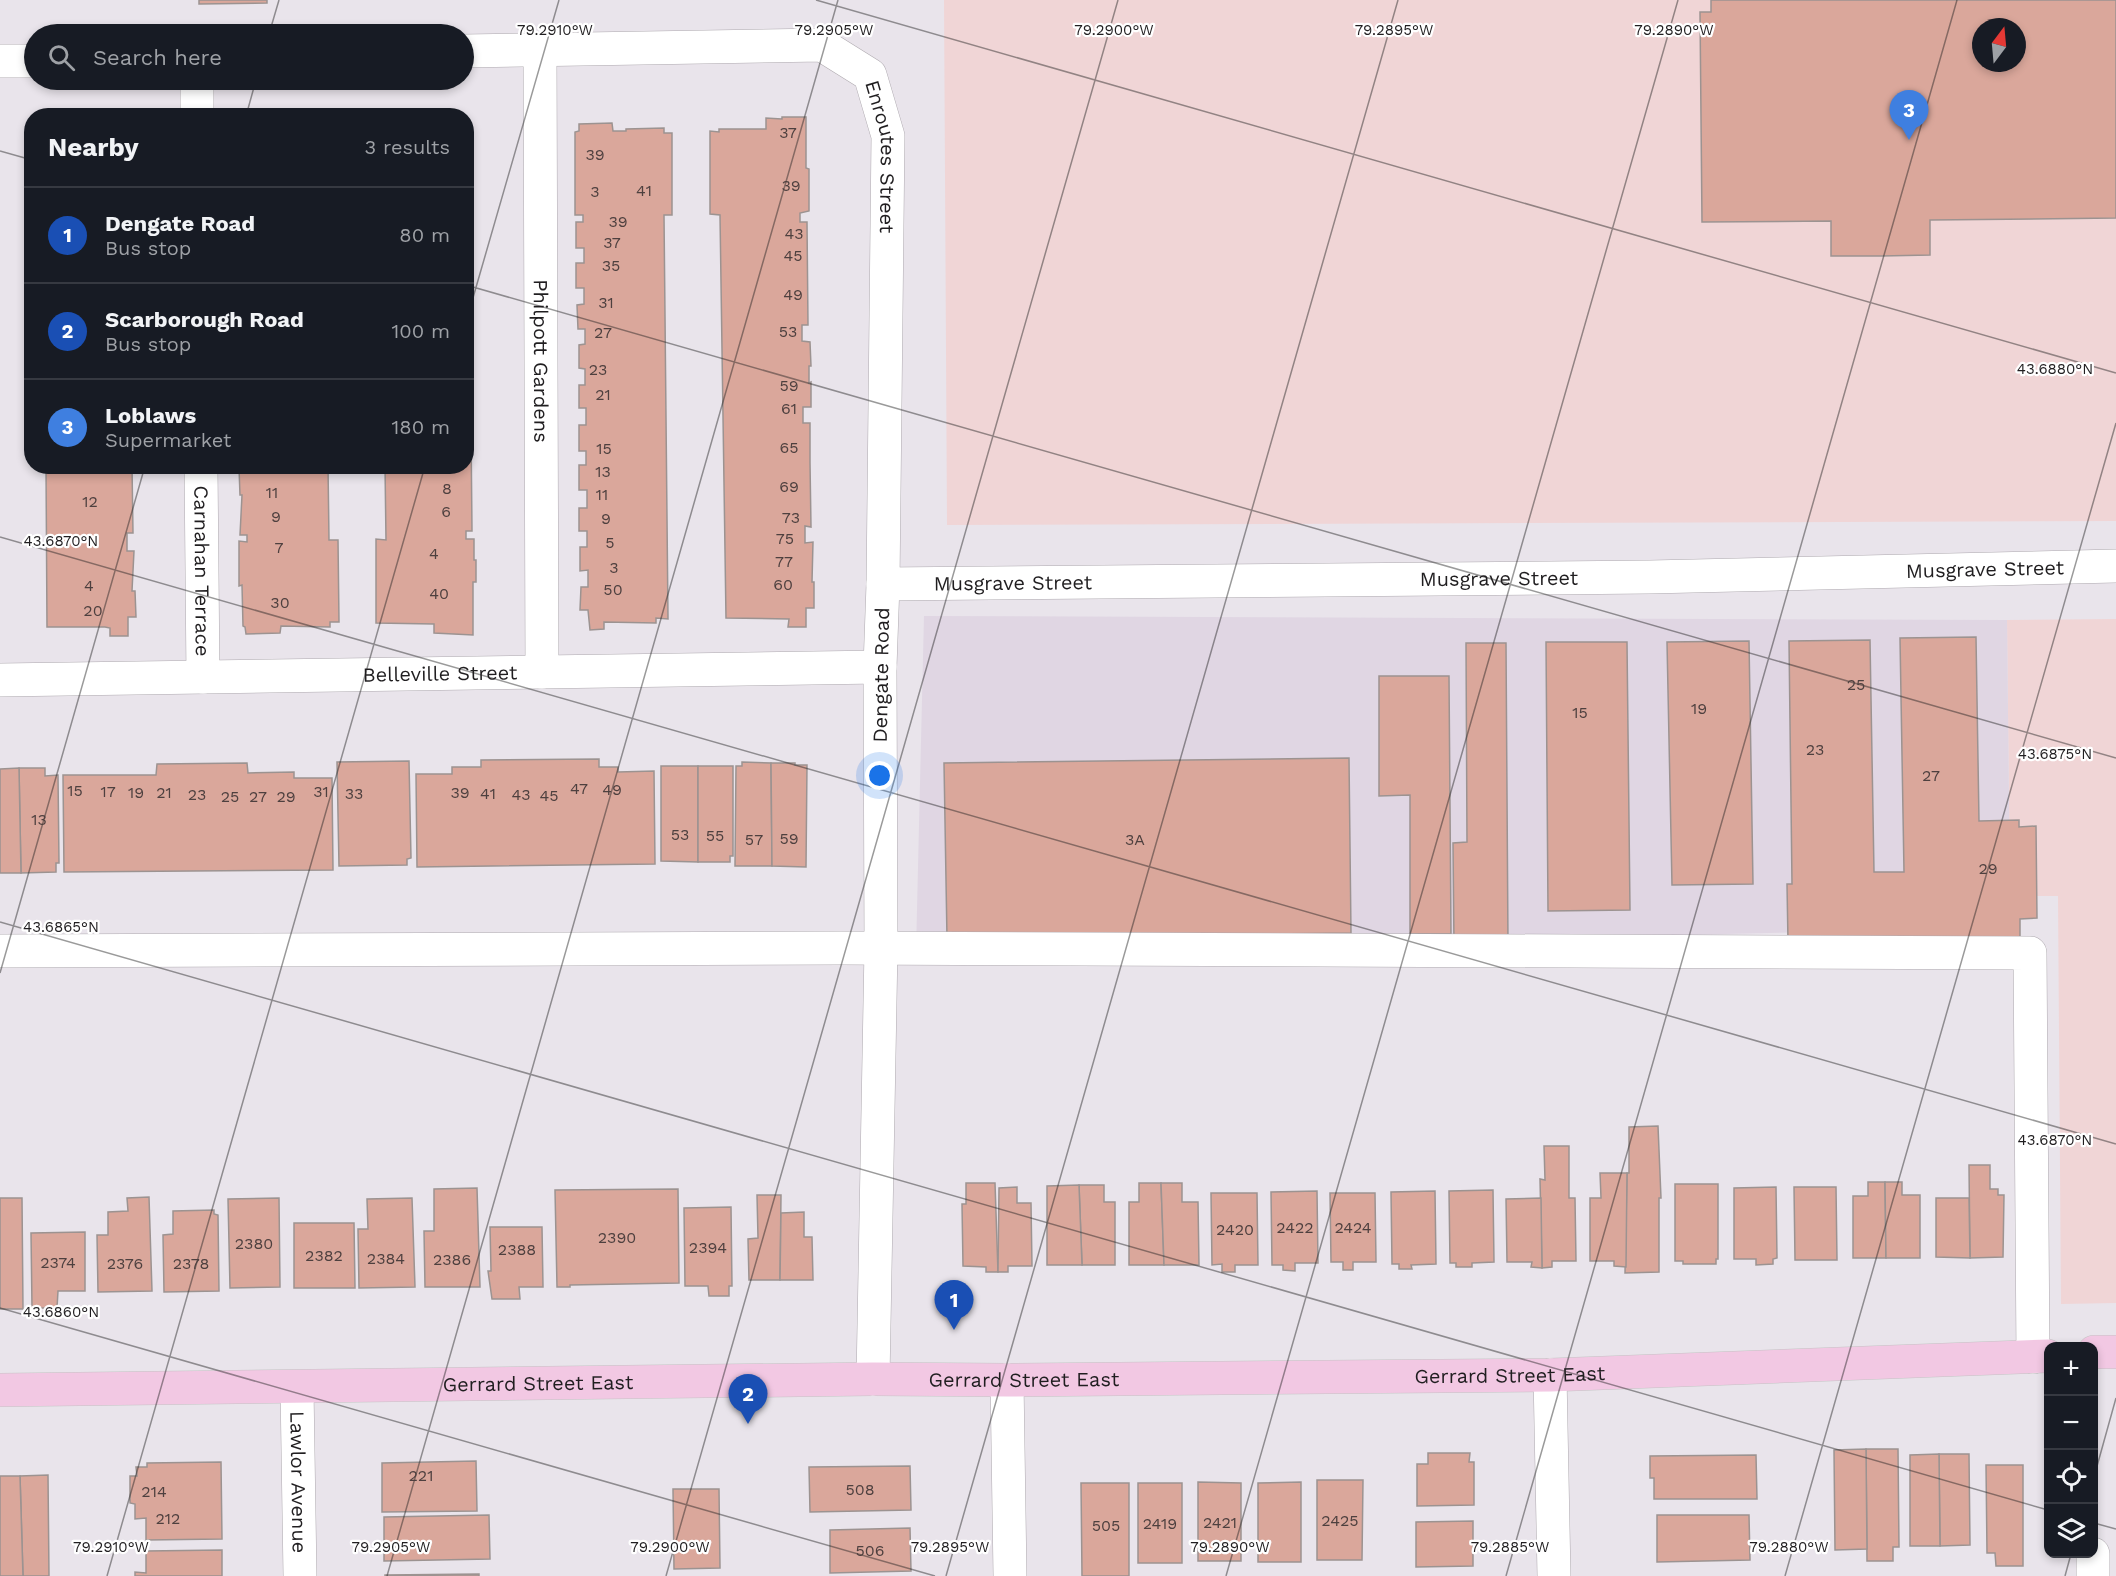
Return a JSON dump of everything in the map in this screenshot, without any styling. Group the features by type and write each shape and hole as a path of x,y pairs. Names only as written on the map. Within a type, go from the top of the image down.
{"main road":[{"path":"2098,1353 2116,1352"},
{"name":"Gerrard Street East","path":"0,1390 873,1379 1550,1375 2041,1357"}],"street":[{"name":"Enroutes Street","path":"474,51 822,45 870,75 888,136 883,584"},
{"name":"Philpott Gardens","path":"540,49 542,672"},
{"path":"0,61 24,61"},
{"path":"197,90 197,108"},
{"name":"Carnahan Terrace","path":"201,474 203,677"},
{"name":"Musgrave Street","path":"883,584 1661,577 2116,566"},
{"name":"Dengate Road","path":"873,1379 881,948 880,667 883,584"},
{"name":"Belleville Street","path":"0,680 880,667"},
{"path":"0,951 881,948 2030,953 2041,1357"},
{"path":"1550,1375 1554,1576"},
{"path":"1007,1380 1010,1576"},
{"name":"Lawlor Avenue","path":"297,1388 300,1576"},
{"path":"2093,1558 2093,1576"}],"shaded area":[{"path":"944,0 2116,0 2116,521 947,525"},
{"path":"924,616 2007,620 2010,896 1996,928 916,952"},
{"path":"2116,619 2116,1303 2061,1304 2058,896 2010,896 2007,620"}],"building":[{"path":"199,0 267,0 267,3 199,4"},
{"path":"1711,0 2116,0 2116,218 1930,220 1930,255 1881,256 1831,256 1831,221 1702,222 1700,12 1711,12"},
{"path":"782,117 806,117 806,168 809,169 809,211 800,213 800,222 807,222 808,325 802,325 802,341 810,342 811,366 809,366 809,383 811,382 811,407 803,407 803,423 810,423 811,527 805,526 805,543 813,542 814,608 806,608 806,627 788,627 789,619 726,618 720,215 710,214 710,131 766,129 766,118 782,119"},
{"path":"612,123 613,131 664,128 664,133 672,133 672,215 664,215 668,619 656,618 656,623 604,622 604,629 590,630 588,610 580,610 581,587 588,587 588,570 580,571 580,547 587,547 587,531 579,531 579,508 587,508 587,490 579,490 579,465 586,465 586,451 579,451 579,425 586,425 586,408 579,408 579,385 585,385 585,369 579,368 579,345 585,344 585,329 578,329 577,305 584,304 584,288 576,288 576,263 584,263 584,248 576,248 576,222 583,222 583,215 575,215 575,132 579,131 579,124"},
{"path":"46,474 132,474 133,533 127,533 127,551 134,551 132,591 135,591 136,617 128,617 128,636 110,636 110,628 105,627 47,627"},
{"path":"239,474 328,474 329,540 338,540 339,622 330,622 330,627 281,626 280,633 246,634 243,626 242,585 239,586 239,541 247,542 247,535 240,535 242,495 240,495"},
{"path":"385,474 471,474 472,531 466,531 466,539 474,539 474,560 476,560 476,582 473,582 473,635 434,633 434,624 376,623 376,539 386,540"},
{"path":"1976,637 1979,821 2019,820 2019,827 2036,826 2037,918 2020,919 2020,939 1788,942 1787,884 1792,884 1789,641 1870,640 1874,872 1904,872 1900,638"},
{"path":"1749,641 1753,884 1672,885 1667,642"},
{"path":"1546,642 1627,642 1630,910 1548,911"},
{"path":"1466,643 1506,643 1508,945 1454,946 1453,843 1467,842"},
{"path":"1379,676 1449,676 1451,934 1410,934 1410,795 1379,796"},
{"path":"1349,758 1351,933 947,938 944,763"},
{"path":"599,759 599,767 618,767 618,772 654,771 655,864 417,867 416,774 452,774 452,767 481,767 481,760"},
{"path":"409,761 411,858 407,859 407,865 339,866 337,762"},
{"path":"742,762 771,763 772,866 735,866 736,766 742,766"},
{"path":"247,763 248,773 294,772 294,778 332,778 333,870 64,872 63,775 156,775 157,764"},
{"path":"771,763 807,765 806,867 772,866"},
{"path":"661,766 698,766 698,862 661,861"},
{"path":"698,766 733,766 733,856 730,856 730,862 698,862"},
{"path":"19,768 45,768 45,776 58,775 59,863 56,863 56,872 21,873"},
{"path":"19,768 21,873 0,873 0,769"},
{"path":"1658,1126 1661,1198 1659,1198 1659,1272 1625,1273 1629,1127"},
{"path":"1544,1146 1569,1146 1569,1198 1575,1198 1576,1261 1552,1261 1552,1267 1542,1268 1540,1179 1545,1180"},
{"path":"1969,1165 1990,1165 1990,1189 1998,1189 1998,1195 2004,1195 2003,1257 1970,1258"},
{"path":"1600,1173 1627,1173 1626,1267 1614,1266 1614,1261 1590,1261 1590,1198 1601,1198"},
{"path":"1868,1182 1885,1182 1886,1258 1853,1258 1853,1196 1868,1196"},
{"path":"1885,1182 1902,1182 1902,1195 1920,1195 1920,1258 1886,1258"},
{"path":"966,1183 995,1183 998,1272 986,1272 986,1267 963,1266 962,1204 966,1204"},
{"path":"1139,1183 1161,1183 1164,1265 1129,1265 1129,1202 1139,1202"},
{"path":"1161,1183 1182,1183 1182,1202 1198,1202 1199,1265 1164,1265"},
{"path":"1675,1184 1718,1184 1718,1259 1716,1259 1716,1264 1683,1264 1683,1261 1675,1261"},
{"path":"1079,1185 1104,1185 1104,1202 1115,1202 1115,1265 1082,1265"},
{"path":"1079,1185 1082,1265 1047,1265 1047,1186"},
{"path":"1017,1187 1017,1203 1031,1203 1032,1266 1008,1266 1008,1272 998,1272 999,1188"},
{"path":"1776,1187 1777,1258 1773,1259 1773,1264 1756,1265 1756,1259 1734,1259 1734,1188"},
{"path":"1794,1187 1836,1187 1837,1260 1795,1260"},
{"path":"477,1188 480,1287 425,1287 424,1231 434,1231 434,1189"},
{"path":"678,1189 679,1283 557,1287 555,1190"},
{"path":"1493,1190 1494,1262 1472,1263 1472,1267 1456,1267 1456,1263 1450,1263 1449,1191"},
{"path":"1317,1191 1318,1263 1295,1263 1295,1271 1283,1270 1283,1265 1272,1265 1271,1192"},
{"path":"1435,1191 1436,1264 1411,1265 1412,1269 1399,1269 1399,1264 1392,1264 1391,1192"},
{"path":"1211,1193 1257,1193 1258,1265 1235,1265 1235,1272 1222,1272 1222,1264 1212,1265"},
{"path":"1330,1193 1375,1193 1376,1262 1353,1262 1353,1270 1343,1270 1343,1262 1331,1262"},
{"path":"757,1195 781,1195 780,1280 749,1280 748,1239 758,1238"},
{"path":"149,1197 152,1291 98,1292 97,1235 108,1235 108,1212 128,1211 127,1198"},
{"path":"0,1198 22,1198 23,1309 0,1309"},
{"path":"279,1198 280,1287 230,1288 228,1199"},
{"path":"412,1198 415,1287 359,1288 358,1229 368,1229 367,1199"},
{"path":"1541,1198 1542,1268 1531,1267 1532,1262 1507,1262 1506,1199"},
{"path":"1936,1198 1969,1198 1970,1258 1936,1257"},
{"path":"731,1207 732,1286 729,1286 729,1296 709,1296 708,1286 685,1286 684,1208"},
{"path":"214,1210 214,1214 218,1215 219,1291 164,1292 163,1235 173,1234 173,1211"},
{"path":"804,1212 804,1237 812,1237 813,1280 780,1280 781,1213"},
{"path":"294,1223 354,1223 355,1288 294,1288"},
{"path":"490,1227 542,1227 543,1287 519,1287 520,1299 492,1299 488,1271 491,1271"},
{"path":"85,1232 85,1291 58,1291 57,1308 32,1308 31,1233"},
{"path":"1866,1449 1898,1449 1899,1547 1893,1547 1893,1561 1867,1561"},
{"path":"1866,1449 1867,1549 1835,1550 1834,1450"},
{"path":"1428,1453 1470,1453 1469,1462 1474,1462 1474,1505 1417,1506 1417,1464 1428,1464"},
{"path":"1939,1454 1969,1454 1970,1545 1940,1546"},
{"path":"1939,1454 1940,1546 1910,1546 1910,1455"},
{"path":"1756,1455 1757,1499 1654,1499 1654,1478 1650,1478 1650,1456"},
{"path":"476,1461 477,1511 382,1512 382,1463"},
{"path":"221,1462 222,1539 146,1540 146,1518 135,1519 135,1504 130,1503 130,1476 137,1476 136,1467 147,1467 147,1463"},
{"path":"1986,1465 2023,1465 2023,1566 1996,1566 1995,1553 1987,1553"},
{"path":"910,1466 911,1510 810,1512 809,1467"},
{"path":"48,1475 49,1576 23,1576 20,1476"},
{"path":"0,1476 20,1476 23,1576 0,1576"},
{"path":"1317,1480 1363,1480 1362,1560 1317,1560"},
{"path":"1198,1482 1241,1483 1241,1561 1198,1561"},
{"path":"1301,1482 1301,1562 1258,1562 1258,1483"},
{"path":"1081,1483 1129,1483 1129,1576 1082,1576"},
{"path":"1138,1483 1182,1483 1182,1563 1138,1563"},
{"path":"673,1489 719,1489 720,1568 674,1569"},
{"path":"489,1515 490,1559 384,1561 384,1517"},
{"path":"1657,1515 1749,1515 1750,1560 1657,1562"},
{"path":"1473,1521 1473,1566 1416,1567 1416,1522"},
{"path":"910,1528 911,1571 830,1573 830,1530"},
{"path":"222,1550 222,1576 135,1576 135,1572 146,1573 146,1551"},
{"path":"479,1574 479,1576 385,1576 385,1575"}],"place":[{"name":"Loblaws","path":"1909,140"},
{"name":"Dengate Road","path":"954,1330"},
{"name":"Scarborough Road","path":"748,1424"}]}
